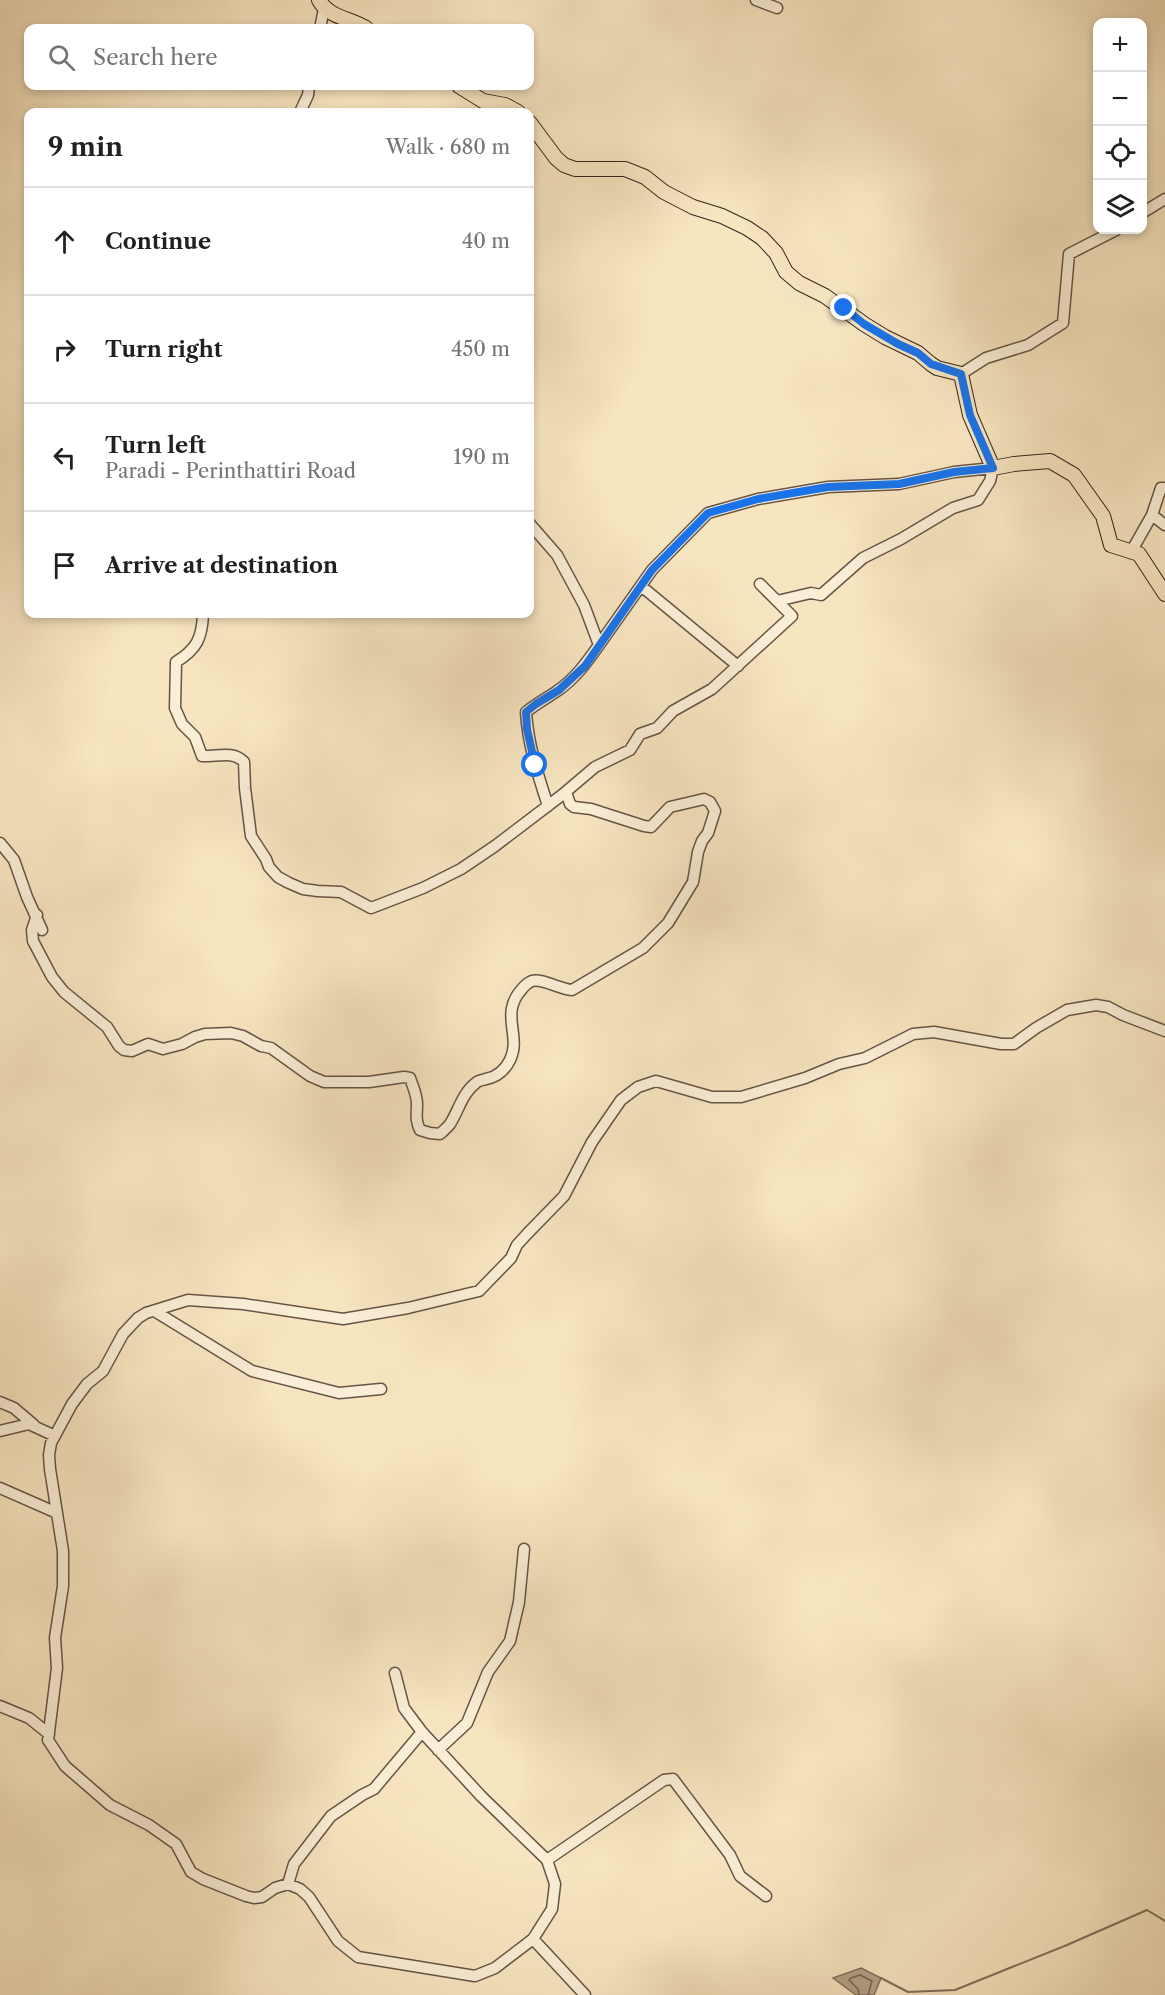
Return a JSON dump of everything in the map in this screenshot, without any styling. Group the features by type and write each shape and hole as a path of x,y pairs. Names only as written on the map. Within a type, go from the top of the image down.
{"main road":[{"path":"322,4 331,13 360,24"},
{"path":"465,90 483,101 511,108"},
{"path":"534,128 564,165 575,169 625,169 645,177 664,192 693,207 722,216 747,228 762,238 776,253 786,272 799,283 825,296 875,330 918,353 931,364 961,374 970,415 993,468 1050,461 1074,475 1103,516 1111,545 1139,554 1165,594"}],"street":[{"path":"756,0 777,8"},
{"path":"320,24 322,4"},
{"path":"302,108 309,90"},
{"path":"1147,210 1165,199"},
{"path":"961,374 986,358 1028,345 1063,323 1069,254 1108,234"},
{"path":"548,806 535,765 527,729 526,712 559,690 585,666 652,570 708,513 758,499 828,487 899,484 954,472 993,468 990,481 978,500 953,508 901,539 863,558 821,595 811,593 777,601"},
{"path":"1131,552 1152,514 1161,488 1165,488"},
{"path":"1152,514 1165,525"},
{"path":"534,529 557,555 584,605 599,645"},
{"path":"203,618 201,632 194,650 176,662 175,708 182,724 195,737 202,756 228,755 240,757 244,762 251,836 278,878 303,889 341,892 371,908 423,888 461,869 548,806 595,767 630,750 640,734 657,728 673,711 712,689 792,616 760,584"},
{"path":"641,586 738,666"},
{"path":"37,915 32,930 33,941 52,977 64,992 107,1027 124,1050 132,1051 148,1044 163,1049 205,1034 231,1033 271,1048 310,1076 324,1082 369,1082 410,1078 417,1102 416,1121 420,1130 440,1134 449,1125 459,1102 478,1081 497,1075 508,1062 513,1047 511,1009 516,996 524,987 531,981 543,981 562,990 572,990 642,948 668,923 693,882 698,852 711,826 715,811 710,802 704,799 670,807 651,827 591,809 574,807 570,804 566,792"},
{"path":"0,843 14,860 42,930"},
{"path":"394,1673 404,1708 422,1732 481,1796 547,1860 555,1884 552,1909 533,1939 495,1968 476,1976 358,1957 338,1941 309,1897 300,1889 288,1884 275,1888 262,1897 254,1898 203,1879 191,1872 176,1844 170,1839 149,1824 110,1805 65,1766 48,1740 57,1668 55,1638 63,1586 63,1551 48,1455 51,1443 72,1404 87,1384 103,1371 123,1334 138,1318 146,1313 156,1312 188,1300 243,1304 343,1319 408,1308 478,1291 511,1258 522,1239 564,1196 592,1142 621,1100 638,1087 656,1081 712,1097 741,1097 805,1078 839,1064 865,1058 913,1034 934,1032 1001,1044 1014,1044 1067,1010 1096,1005 1108,1007 1165,1031"},
{"path":"156,1312 252,1371 339,1393 381,1389"},
{"path":"0,1402 14,1408 35,1426"},
{"path":"0,1431 29,1424 55,1436"},
{"path":"0,1488 57,1513"},
{"path":"438,1750 466,1723 488,1672 510,1641 519,1602 525,1549"},
{"path":"0,1706 29,1718 49,1734"},
{"path":"288,1884 294,1864 331,1816 375,1789 422,1732"},
{"path":"547,1860 663,1780 673,1779 730,1855 741,1876 766,1896"},
{"path":"533,1939 585,1995"}],"water":[{"path":"861,1968 881,1978 874,1995 856,1995 833,1978"}],"waterway":[{"path":"881,1978 908,1992 955,1990 1147,1910 1165,1921"}],"route":[{"path":"535,765 527,729 526,712 559,690 585,666 652,570 708,513 758,499 828,487 899,484 954,472 993,468 970,415 961,374 937,368 918,353 864,324 844,308"}]}
